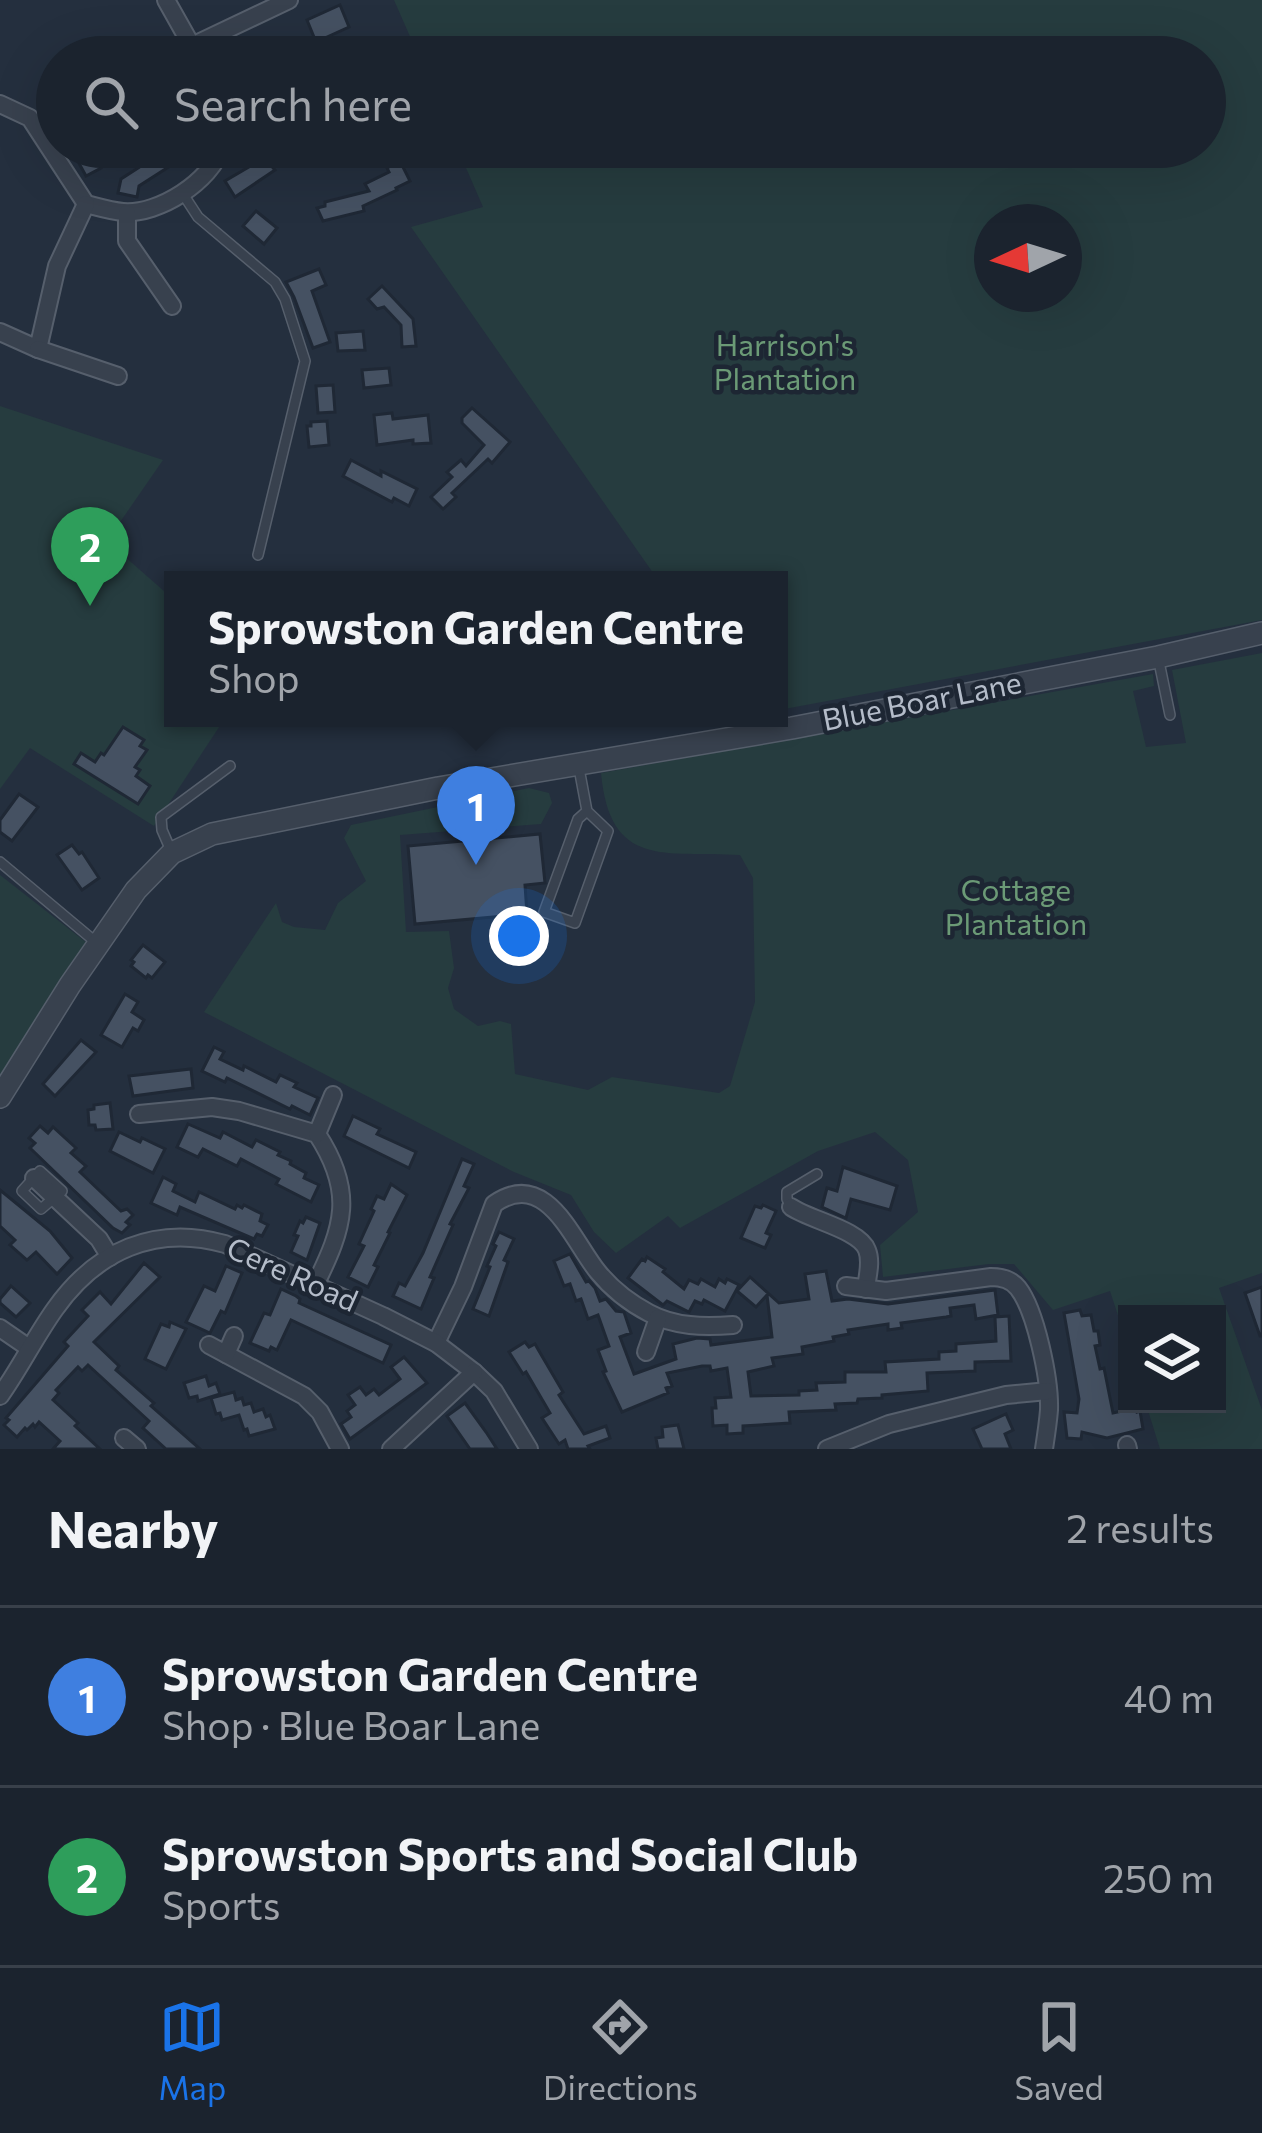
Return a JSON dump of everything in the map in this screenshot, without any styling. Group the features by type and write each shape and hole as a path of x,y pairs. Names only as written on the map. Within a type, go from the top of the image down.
{"street":[{"path":"166,0 186,36"},
{"path":"224,36 290,0"},
{"path":"0,104 30,118 36,127"},
{"path":"63,168 86,204 127,212 183,194 212,168"},
{"path":"38,349 57,266 86,204"},
{"path":"127,212 127,241 172,306"},
{"path":"0,332 118,376"},
{"name":"Blue Boar Lane","path":"0,1096 136,890 172,853 212,834 792,728 1262,633"},
{"path":"317,1134 333,1095"},
{"path":"152,1119 212,1107 317,1134 337,1171 341,1220 336,1243 315,1285"},
{"path":"34,1178 99,1239 110,1257"},
{"path":"436,1343 494,1204 518,1195 531,1196 563,1217 606,1282 646,1312 698,1327 733,1325"},
{"path":"791,1208 849,1233 866,1246 866,1289"},
{"name":"Cere Road","path":"0,1396 58,1304 118,1250 183,1236 204,1238 436,1343 494,1391 529,1449"},
{"path":"846,1286 886,1292 1001,1277 1018,1288 1035,1328 1048,1390 1044,1449"},
{"path":"646,1352 658,1318"},
{"path":"0,1328 29,1348"},
{"path":"223,1345 304,1396 320,1412 340,1449"},
{"path":"391,1449 474,1372"},
{"path":"827,1449 890,1424 1006,1395 1048,1390"}],"lane":[{"path":"183,194 198,217 275,282 305,361 257,555"},
{"path":"1158,657 1170,715"},
{"path":"578,764 587,811 608,831 575,923 544,912 578,819 587,811"},
{"path":"172,853 161,830 161,817 230,766"},
{"path":"0,862 98,944"},
{"path":"791,1208 787,1192 817,1174"}],"green space":[{"name":"Harrison's Plantation","path":"394,0 1262,0 1262,620 788,708 788,571 652,571 411,227 483,207 466,168 1226,168 1226,36 410,36"},
{"path":"0,406 163,460 107,541 164,591 164,727 219,727 154,826 30,748 0,789"},
{"name":"Cottage Plantation","path":"1262,653 1262,1273 1219,1288 1225,1305 1118,1305 1118,1315 1110,1291 1053,1310 1014,1264 883,1277 880,1245 918,1212 908,1160 875,1132 818,1151 680,1228 668,1216 616,1253 594,1232 571,1195 514,1172 204,1012 276,903 282,922 325,930 338,903 366,881 344,838 351,825 529,788 549,793 552,803 541,824 400,835 406,932 449,931 454,968 448,988 454,1009 478,1026 500,1021 511,1024 515,1074 588,1090 612,1077 719,1093 730,1086 755,1002 753,878 740,855 665,853 629,840 606,804 601,773 1153,674 1154,686 1133,691 1146,747 1186,743 1172,670"},
{"path":"0,875 87,943 0,1086"},
{"name":"Cottage Plantation","path":"1226,1308 1262,1410 1262,1449 1160,1449 1149,1413 1226,1413"}],"building":[{"path":"340,5 349,27 329,36 314,36 307,20"},
{"path":"138,168 167,168 139,186 137,197 118,193 121,179"},
{"path":"247,168 275,170 235,197 225,181"},
{"path":"387,168 404,168 410,181 363,206 364,211 323,221 317,208 325,202 369,191 365,184 389,172"},
{"path":"256,211 277,228 264,244 243,226"},
{"path":"319,269 326,285 312,291 330,342 313,348 286,282"},
{"path":"382,286 413,319 416,346 402,347 401,325 384,307 377,309 368,299"},
{"path":"363,331 365,350 338,351 336,333"},
{"path":"389,368 391,385 364,388 362,370"},
{"path":"333,385 335,412 318,413 316,386"},
{"path":"472,408 510,442 492,463 488,459 452,493 456,497 443,509 431,497 452,477 447,472 461,460 466,466 484,445 462,423"},
{"path":"392,413 393,419 428,415 431,443 413,444 413,440 377,445 374,415"},
{"path":"327,421 329,445 309,447 307,426"},
{"path":"351,460 417,489 409,506 343,476"},
{"path":"123,727 144,740 140,746 147,750 135,767 140,770 136,776 150,786 138,804 74,764 81,753 95,762"},
{"path":"19,794 38,807 12,841 0,832 0,820"},
{"path":"540,834 545,883 525,885 527,914 415,924 408,846"},
{"path":"72,845 99,878 82,890 57,855"},
{"path":"143,945 165,962 152,978 131,966"},
{"path":"125,994 138,1002 132,1012 144,1020 122,1047 101,1035"},
{"path":"81,1040 96,1052 55,1096 43,1084"},
{"path":"214,1047 224,1052 220,1059 243,1070 244,1066 276,1082 280,1075 297,1083 294,1087 318,1098 310,1115 202,1071"},
{"path":"191,1069 193,1088 133,1096 129,1076"},
{"path":"110,1103 113,1129 96,1130 89,1125 88,1110"},
{"path":"353,1116 380,1129 377,1134 416,1152 409,1168 344,1136"},
{"path":"188,1124 220,1138 223,1132 252,1147 256,1140 280,1152 306,1173 304,1178 319,1185 311,1202 241,1159 237,1166 203,1149 198,1157 177,1147"},
{"path":"40,1126 48,1133 53,1127 76,1148 71,1153 86,1166 80,1172 121,1211 127,1209 133,1215 122,1233 30,1148 35,1143 29,1138"},
{"path":"119,1132 165,1149 153,1173 110,1151"},
{"path":"462,1159 474,1164 464,1186 469,1188 450,1224 421,1309 393,1296 399,1283 405,1286 423,1253"},
{"path":"843,1167 897,1186 890,1210 851,1199 846,1218 822,1207 827,1188 837,1191"},
{"path":"163,1177 176,1184 173,1191 195,1202 199,1192 235,1209 244,1205 262,1214 260,1221 268,1225 254,1239 180,1207 177,1215 151,1203"},
{"path":"391,1184 407,1195 368,1287 348,1277 364,1246 359,1244 377,1196 384,1199"},
{"path":"0,1190 50,1231 72,1258 57,1274 36,1252 27,1260 10,1245 15,1240 0,1226"},
{"path":"755,1206 776,1211 765,1248 741,1238"},
{"path":"306,1217 320,1223 307,1260 291,1252 300,1221"},
{"path":"499,1232 514,1239 489,1316 473,1309"},
{"path":"570,1254 600,1301 606,1299 616,1311 624,1312 631,1333 620,1337 634,1374 676,1359 673,1344 697,1338 710,1339 711,1345 772,1337 767,1295 756,1307 737,1291 750,1277 779,1303 809,1299 805,1274 826,1271 832,1301 888,1304 995,1290 998,1315 976,1319 974,1305 950,1308 951,1316 901,1323 902,1328 888,1330 888,1324 848,1330 849,1334 833,1337 834,1341 802,1347 803,1354 772,1358 774,1366 748,1372 751,1396 799,1395 799,1391 817,1390 816,1383 845,1382 845,1372 886,1372 885,1362 939,1359 939,1352 956,1351 956,1344 996,1341 995,1317 1009,1316 1011,1361 975,1362 975,1371 927,1373 928,1391 858,1399 857,1403 835,1404 836,1410 789,1412 790,1423 743,1426 743,1433 727,1434 727,1425 713,1426 715,1398 731,1397 727,1368 711,1371 710,1366 702,1366 667,1373 672,1386 666,1388 668,1393 622,1412 603,1372 598,1350 609,1346 598,1315 588,1319 581,1299 576,1301 570,1284 564,1286 554,1261"},
{"path":"647,1257 684,1289 689,1280 698,1284 701,1279 715,1287 719,1279 739,1285 725,1311 704,1300 702,1304 695,1301 689,1312 667,1301 663,1305 628,1278"},
{"path":"144,1263 160,1277 94,1342 119,1366 116,1370 154,1403 151,1406 200,1449 166,1449 143,1428 149,1421 88,1365 82,1371 78,1367 56,1390 59,1393 53,1400 100,1449 53,1449 60,1441 39,1422 17,1437 4,1425 6,1418 68,1346 64,1342 88,1316 82,1310 100,1292 111,1304"},
{"path":"226,1266 242,1273 225,1313 221,1311 210,1333 186,1322 204,1286 215,1291"},
{"path":"11,1286 30,1303 16,1317 0,1303"},
{"path":"1262,1287 1262,1336 1260,1336 1245,1293"},
{"path":"281,1289 300,1299 299,1303 391,1345 383,1363 291,1320 277,1350 250,1343"},
{"path":"1080,1310 1082,1316 1091,1315 1113,1413 1140,1413 1143,1429 1107,1438 1082,1432 1081,1439 1067,1438 1064,1412 1077,1413 1079,1399 1064,1313"},
{"path":"170,1322 186,1329 166,1369 145,1359 161,1324 169,1327"},
{"path":"525,1342 529,1347 535,1344 584,1434 606,1426 610,1438 588,1446 590,1449 568,1449 565,1440 559,1444 542,1418 550,1413 509,1352"},
{"path":"404,1357 427,1383 350,1439 341,1424 351,1417 347,1411 355,1405 348,1395 360,1387 366,1395 374,1389 379,1395 400,1379 391,1367"},
{"path":"206,1376 209,1386 216,1383 220,1394 198,1401 197,1396 189,1398 184,1383"},
{"path":"234,1392 236,1400 251,1403 254,1412 263,1409 266,1417 270,1415 275,1429 249,1436 239,1415 222,1420 211,1398"},
{"path":"465,1403 497,1449 470,1449 447,1416"},
{"path":"1006,1414 1013,1430 1005,1434 1011,1449 982,1449 973,1429"},
{"path":"678,1425 684,1449 658,1449 656,1438 663,1437 662,1427"}],"place":[{"name":"Sprowston Sports and Social Club","path":"90,606"},
{"name":"Sprowston Garden Centre","path":"476,865"}]}
